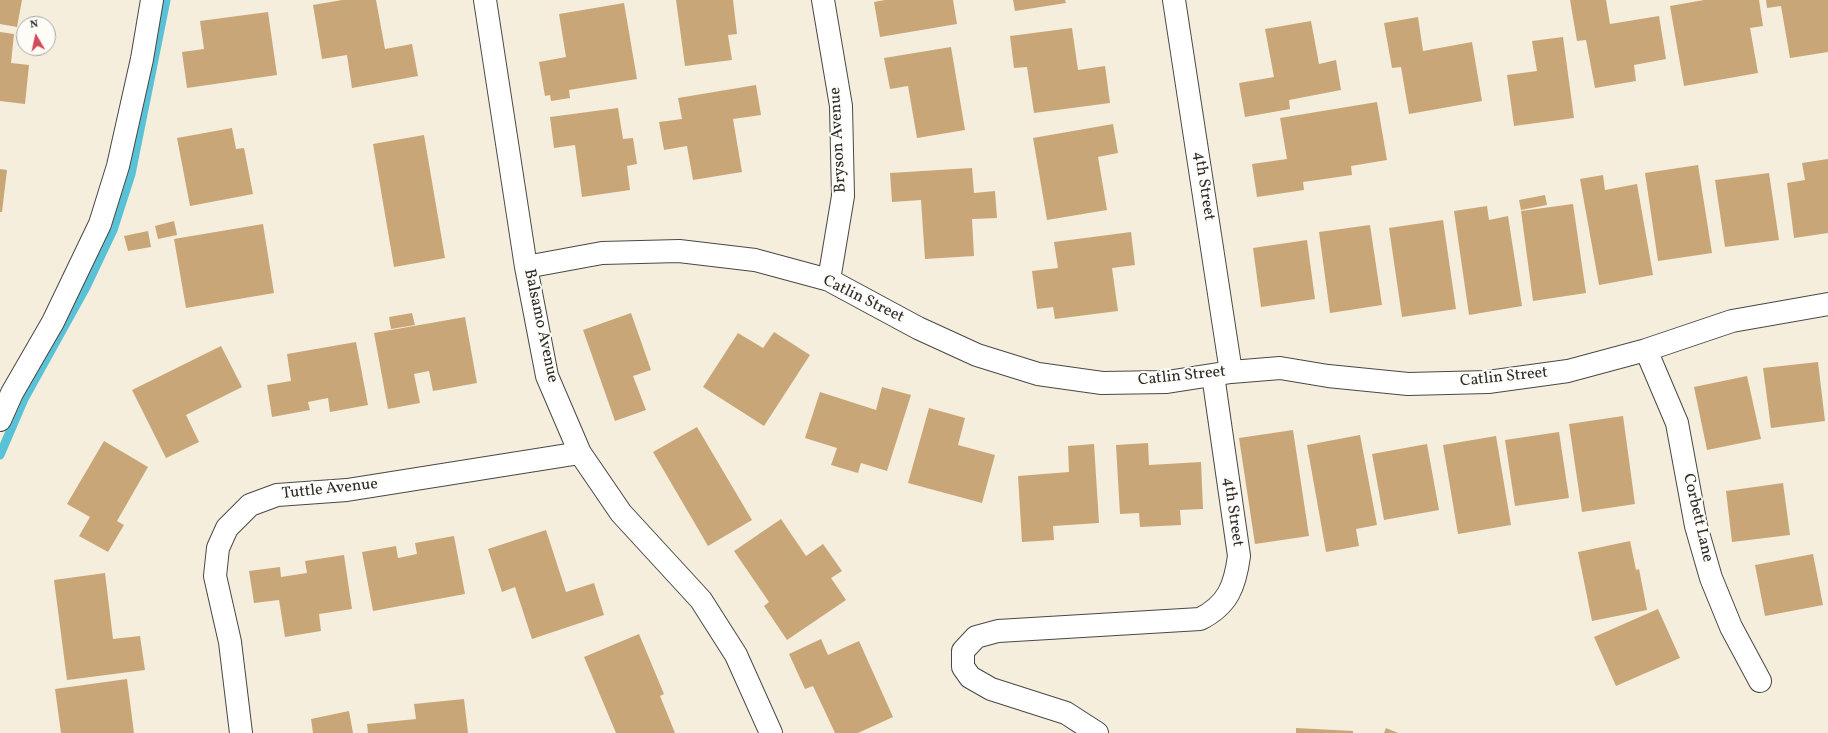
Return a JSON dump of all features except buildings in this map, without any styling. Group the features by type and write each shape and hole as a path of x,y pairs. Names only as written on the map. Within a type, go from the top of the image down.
{"street":[{"path":"0,420 12,393 54,322 100,224 118,166 142,59 152,0"},
{"name":"Balsamo Avenue","path":"485,0 526,267 547,376 580,453 621,514 701,600 736,655 771,733"},
{"name":"Bryson Avenue","path":"823,0 841,106 843,188 830,280"},
{"name":"4th Street","path":"1097,733 1066,712 991,689 970,677 962,667 963,652 976,637 998,631 1200,619 1212,614 1226,600 1237,570 1238,556 1222,374 1174,0"},
{"name":"Catlin Street","path":"526,267 602,253 679,251 755,260 830,280 918,328 977,355 1038,374 1102,383 1167,382 1280,368 1328,376 1408,384 1488,382 1568,371 1646,350 1732,321 1828,304"},
{"name":"Corbett Lane","path":"1646,350 1677,423 1696,526 1711,578 1731,627 1760,681"},
{"name":"Tuttle Avenue","path":"241,733 230,642 215,576 218,548 227,528 250,505 277,495 347,490 580,453"}],"waterway":[{"path":"0,455 24,399 86,287 113,230 131,174 166,0"}]}
